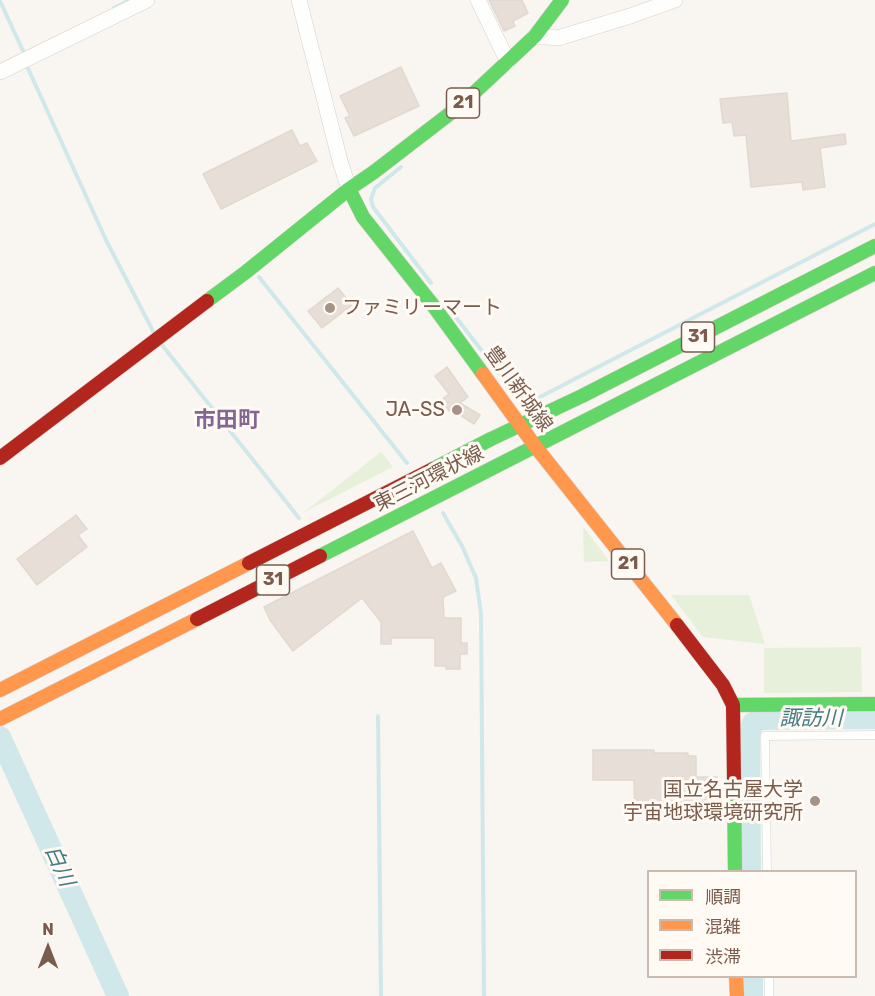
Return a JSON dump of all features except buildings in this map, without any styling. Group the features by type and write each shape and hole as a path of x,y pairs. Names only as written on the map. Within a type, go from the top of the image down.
{"main road":[{"name":"21","path":"349,189 461,105 535,36 562,0"},
{"name":"豊川新城線","path":"349,189 363,217 432,304 535,446 723,685 734,705"},
{"path":"0,458 246,272 349,189"},
{"name":"東三河環状線","path":"0,690 875,246"},
{"name":"東三河環状線","path":"5,717 875,273"},
{"path":"735,870 734,705 875,704"},
{"path":"736,978 736,996"}],"street":[{"path":"0,72 147,0"},
{"path":"299,0 349,189"},
{"path":"478,0 508,62"},
{"path":"535,36 558,38 675,0"}],"lane":[{"path":"767,870 765,736 875,735"},
{"path":"769,978 769,996"}],"green space":[{"path":"381,452 393,467 304,512"},
{"path":"583,526 609,561 584,562"},
{"path":"671,595 749,595 765,644 703,637"},
{"path":"861,647 862,692 764,693 764,648"}],"waterway":[{"path":"114,8 130,0"},
{"path":"0,1 24,53"},
{"path":"26,64 106,240 154,333"},
{"path":"401,167 375,188 371,199 373,207 431,283"},
{"path":"455,316 512,390 536,399 875,224"},
{"path":"259,277 407,463"},
{"path":"162,345 299,518"},
{"path":"443,513 462,546 476,578 481,614 484,996"},
{"path":"378,716 381,996"},
{"name":"諏訪川","path":"750,870 749,734 753,723 762,719 875,718"},
{"name":"白川","path":"0,737 118,996"},
{"name":"諏訪川","path":"752,978 752,996"}],"traffic: fast":[{"path":"483,374 432,304 363,217 349,189 461,105 535,36 562,0"},
{"path":"207,301 349,189"},
{"path":"433,469 582,396 875,246"},
{"path":"320,556 875,273"},
{"path":"733,705 875,704"},
{"path":"734,779 735,870"}],"traffic: slow":[{"path":"483,374 535,446 677,625"},
{"path":"0,690 249,563"},
{"path":"0,719 197,619"},
{"path":"736,978 737,996"}],"traffic: jam":[{"path":"0,458 207,301"},
{"path":"249,563 433,469"},
{"path":"197,619 320,556"},
{"path":"677,625 723,685 733,705 734,779"}],"place":[{"name":"ファミリーマート","path":"330,308"},
{"name":"JA-SS","path":"457,410"},
{"name":"国立名古屋大学 宇宙地球環境研究所","path":"815,801"}],"district":[{"name":"市田町","path":"227,421"}]}
